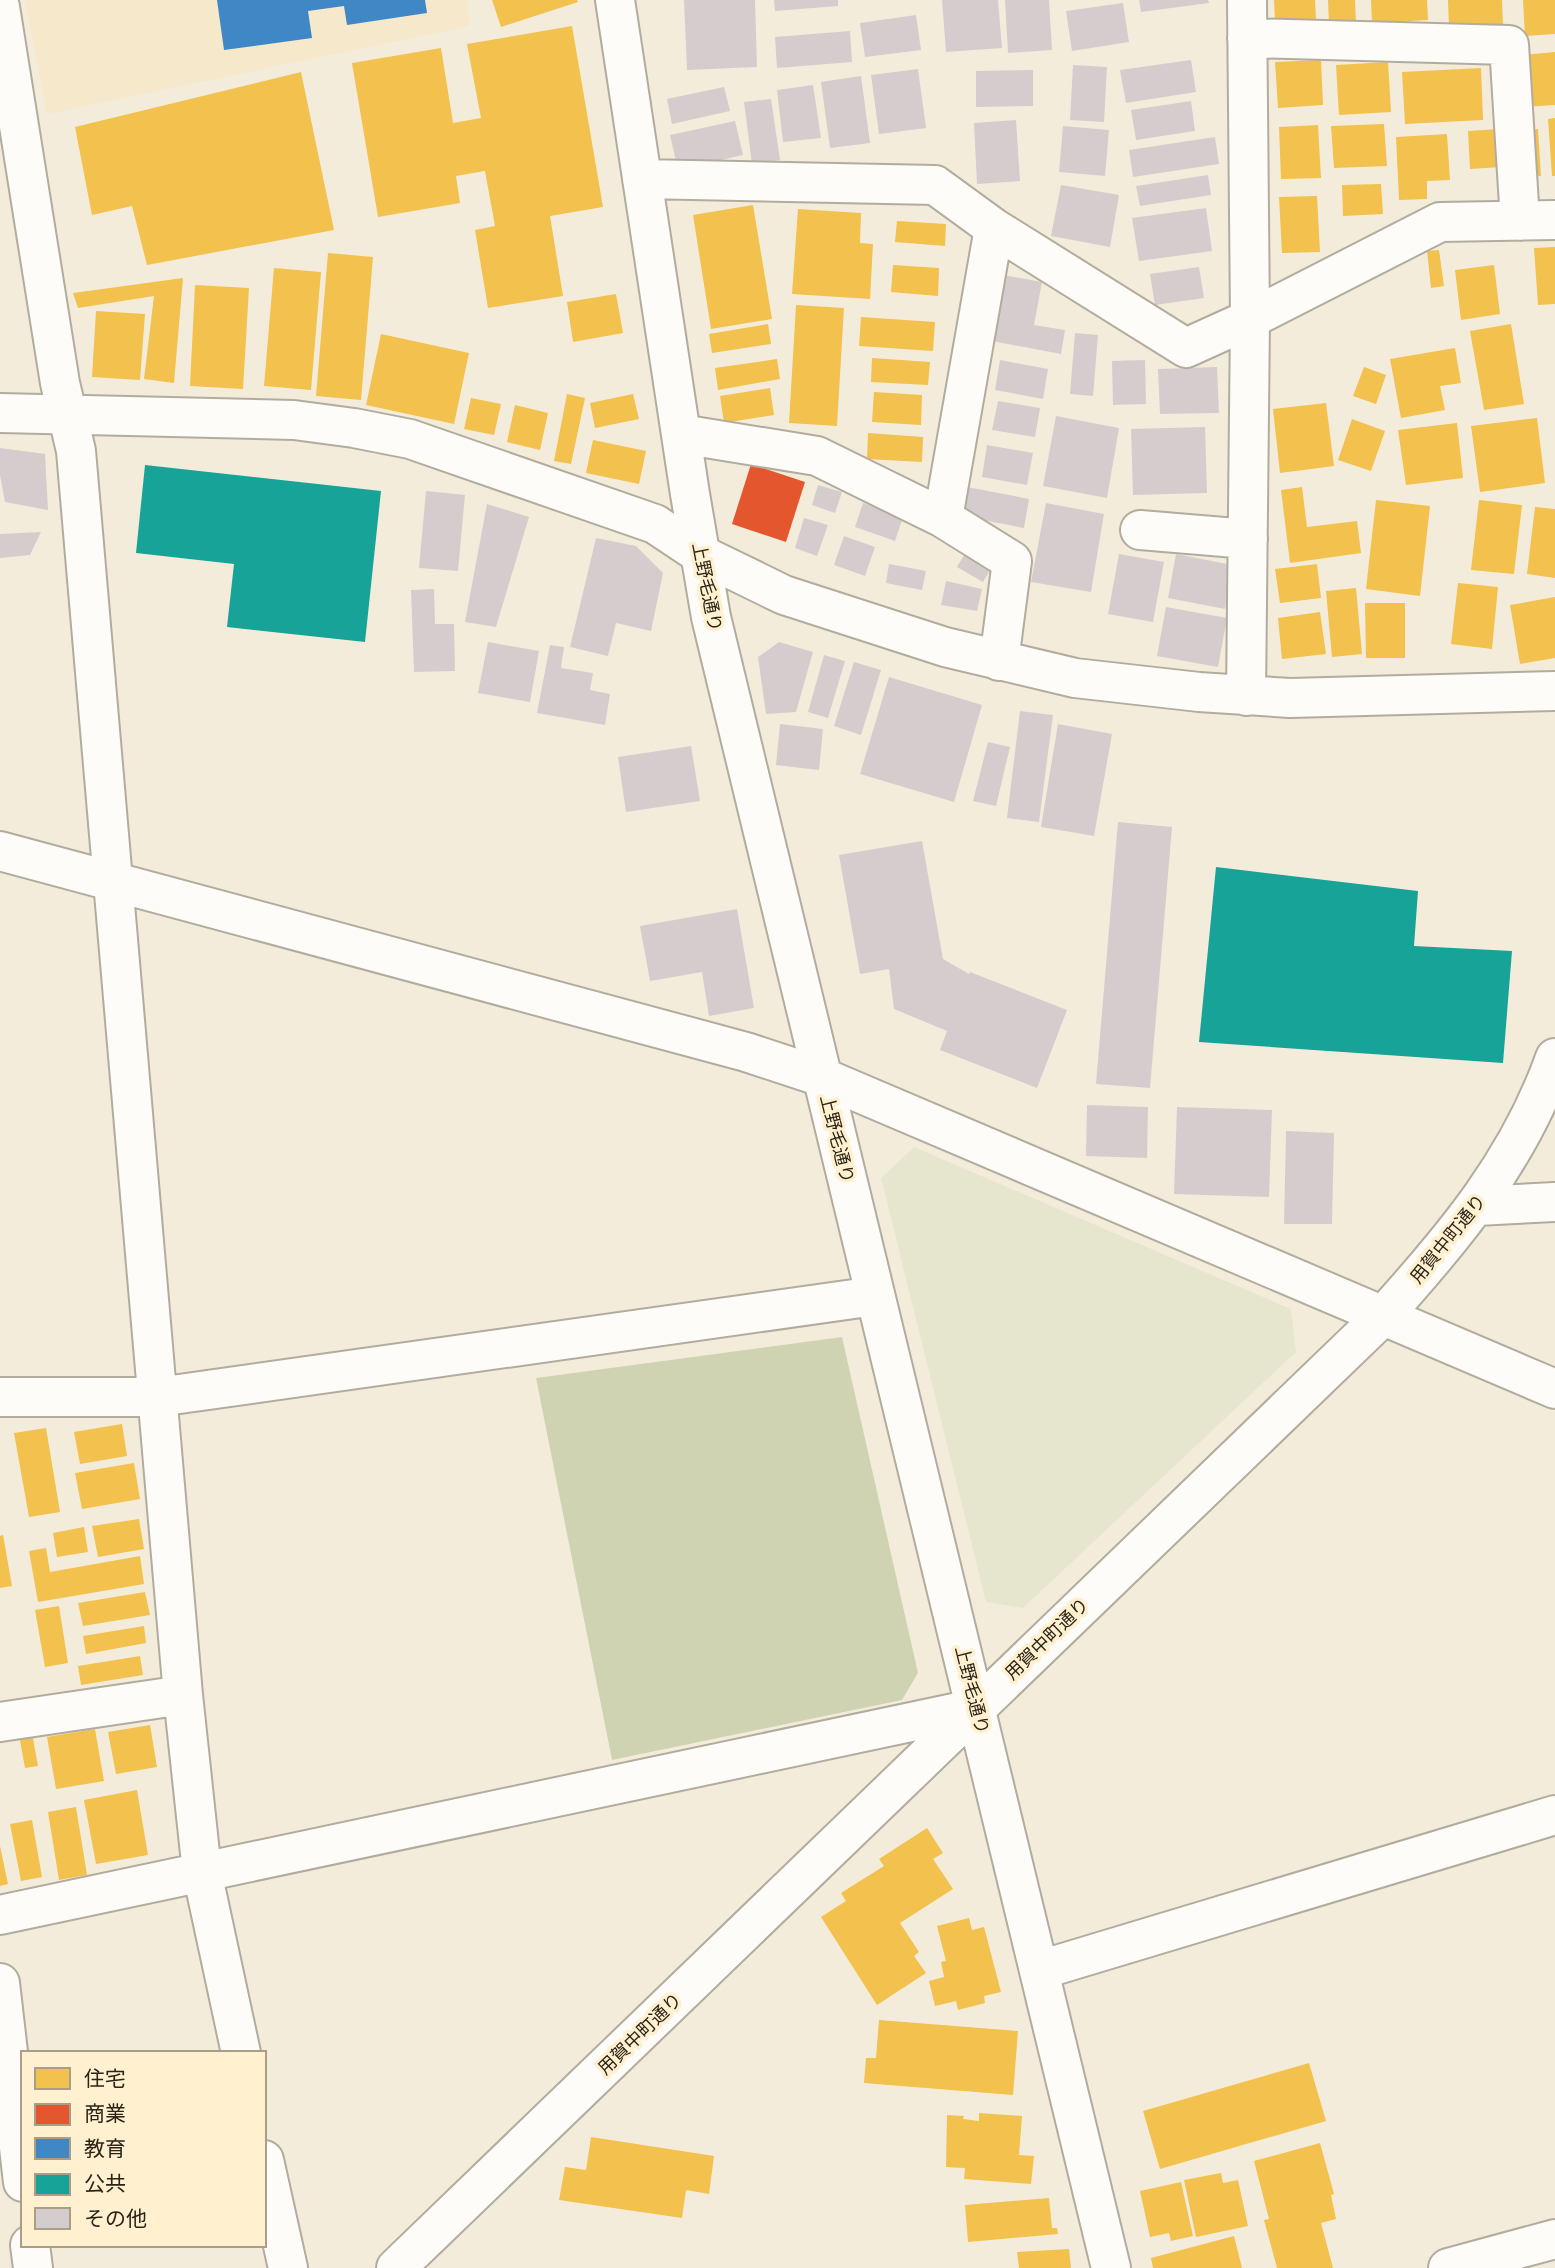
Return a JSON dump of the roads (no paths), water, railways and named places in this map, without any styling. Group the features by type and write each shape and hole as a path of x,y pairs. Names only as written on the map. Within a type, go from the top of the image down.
{"street":[{"name":"上野毛通り","path":"615,0 711,617 1111,2268"},
{"path":"1246,695 1250,319 1247,0"},
{"path":"0,11 60,383 70,416 79,473 183,1695 202,1872 241,2051"},
{"path":"642,180 935,185 993,228 1186,348 1250,319 1440,222 1538,220 1509,45 1247,38"},
{"path":"943,518 993,228"},
{"path":"0,413 295,420 410,439 655,524 700,554 794,599 999,662 1113,684 1333,699 1555,691"},
{"path":"681,434 817,456 943,518 1012,561 999,662"},
{"path":"1140,530 1248,539"},
{"path":"0,850 746,1052 821,1077 1555,1389"},
{"name":"用賀中町通り","path":"396,2268 1384,1315 1447,1244 1499,1173 1555,1058"},
{"path":"1477,1206 1555,1202"},
{"path":"0,1397 158,1397 875,1296"},
{"path":"0,1722 183,1695"},
{"path":"0,1915 977,1708"},
{"path":"1040,1970 1555,1815"},
{"path":"0,1983 21,2165"},
{"path":"266,2169 288,2268"},
{"path":"1448,2268 1555,2238"},
{"path":"30,2247 33,2268"}]}
